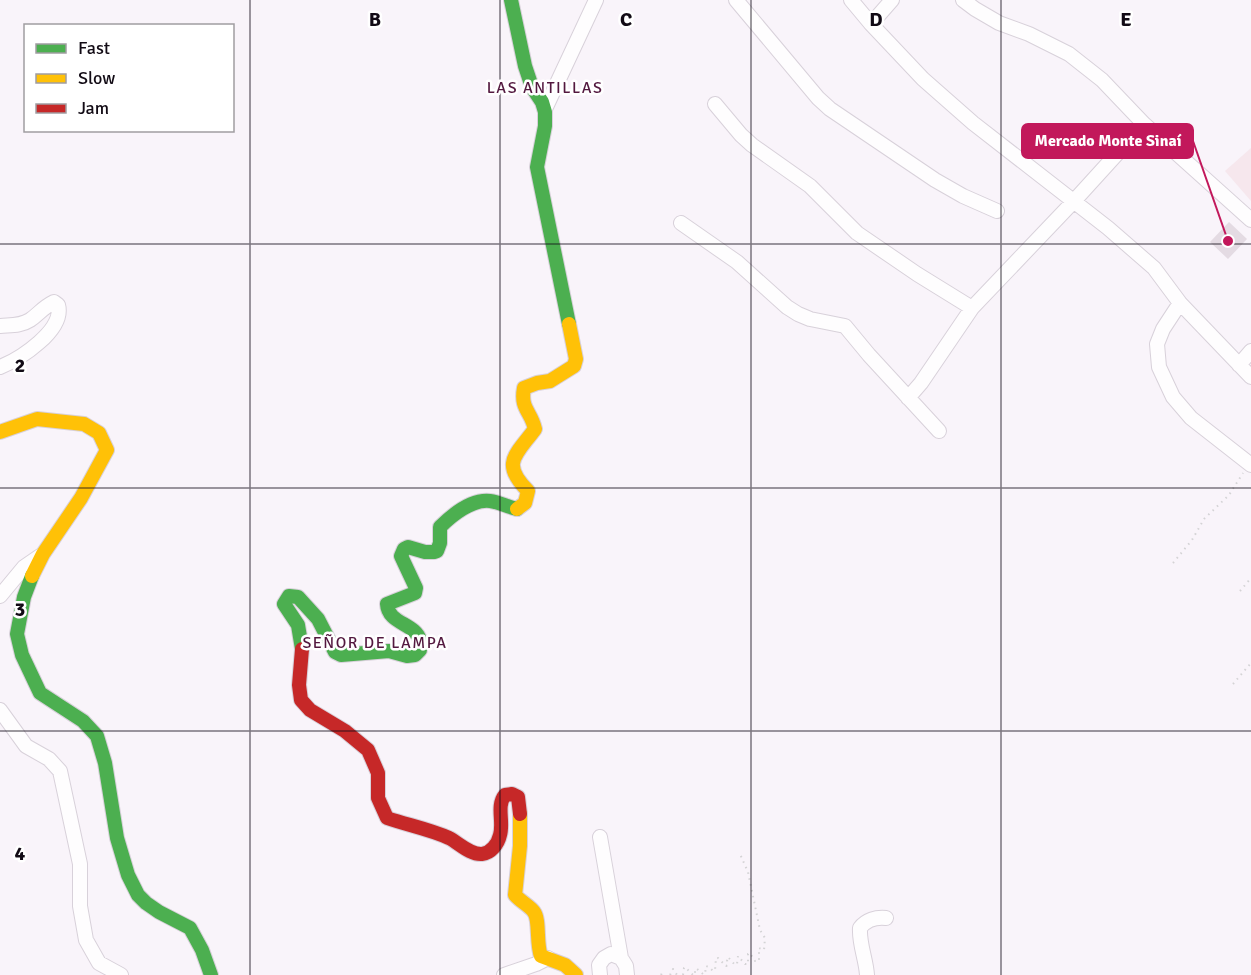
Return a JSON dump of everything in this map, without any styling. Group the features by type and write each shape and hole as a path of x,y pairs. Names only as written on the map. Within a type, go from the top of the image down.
{"street":[{"path":"511,0 522,53 533,89 545,110"},
{"path":"576,975 573,970 563,964 542,956 538,948 536,915 515,895 520,850 518,798 512,794 505,795 501,800 501,833 497,844 490,852 484,854 474,853 441,834 387,819 378,798 378,773 368,750 345,731 310,710 301,700 299,685 302,648 298,625 284,604 289,596 298,597 318,619 335,652 341,655 389,651 415,656 420,650 420,640 412,630 388,614 386,608 387,604 410,596 416,588 401,556 404,549 408,547 430,554 436,552 439,547 440,527 447,519 477,502 489,501 517,510 525,503 528,491 513,473 513,463 521,445 535,429 534,420 524,409 522,397 524,388 556,378 574,366 576,359 537,167 537,156 545,128 545,110 597,0"},
{"path":"736,0 818,98 830,109 935,180 997,211"},
{"path":"851,0 923,79 973,123 1108,228 1154,268 1180,303 1251,377"},
{"path":"871,24 892,0"},
{"path":"963,0 999,23 1029,34 1069,54 1102,81 1144,124 1251,220"},
{"path":"715,104 752,145 810,186 857,233 972,309"},
{"path":"908,398 972,309 1144,124"},
{"path":"681,223 737,262 798,315 845,326 939,431"},
{"path":"0,326 22,324 31,320 45,306 54,302 58,305 60,312 58,319 43,340 0,367"},
{"path":"1180,303 1163,329 1157,344 1159,367 1173,398 1191,418 1250,464"},
{"path":"1239,365 1251,351"},
{"path":"0,432 37,419 84,424 99,433 107,450 81,498 34,571 27,588 17,634 22,655 40,693 83,721 97,736 105,763 117,838 128,874 138,895 159,912 189,928 195,935 211,975"},
{"path":"0,596 24,567 43,554"},
{"path":"0,710 26,746 49,759 60,771 80,864 80,906 86,940 99,963 122,975"},
{"path":"600,837 621,958 626,966 627,975"},
{"path":"867,975 860,928 873,919 886,918"},
{"path":"600,975 599,965 604,958 611,954 621,958"},
{"path":"504,975 548,958"}],"path":[{"path":"1173,563 1192,540 1204,519 1228,495 1250,464"},
{"path":"1240,591 1251,578"},
{"path":"1233,684 1251,663"},
{"path":"683,975 686,967 693,975 695,975 695,969 705,974 706,966 715,970 716,958 726,966 728,957 735,965 738,956 745,964 748,964 750,953 755,961 759,961 759,948 764,950 765,938 760,930 748,872 740,854"},
{"path":"670,975 673,969 677,975"}],"shaded area":[{"path":"1251,148 1251,201 1225,171"}],"building":[{"path":"1229,222 1247,239 1228,259 1210,242"}],"traffic: fast":[{"path":"511,0 525,66 532,87 542,102 545,112 545,126 537,167 569,324"},
{"path":"302,649 298,625 284,604 289,596 298,597 318,619 335,652 341,655 389,651 407,656 415,655 420,650 417,634 392,616 387,604 415,593 416,588 401,556 404,549 408,547 425,552 437,551 440,543 440,527 469,505 490,501 517,509"},
{"path":"32,576 24,597 17,634 22,655 40,693 83,721 97,736 105,763 117,838 128,875 138,895 146,903 190,928 202,950 211,975"}],"traffic: slow":[{"path":"517,509 525,503 528,491 515,473 514,459 535,429 523,401 524,388 550,381 574,366 576,359 569,324"},
{"path":"0,432 37,419 84,424 99,433 107,450 81,498 43,554 32,576"},
{"path":"520,814 520,846 515,895 536,916 541,956 565,965 576,975"}],"traffic: jam":[{"path":"302,649 299,685 301,700 310,710 345,731 368,750 378,773 378,798 387,818 441,835 469,851 482,854 491,850 499,838 501,804 505,795 512,794 518,797 520,814"}],"place":[{"name":"Mercado Monte Sinaí","path":"1228,241"}],"district":[{"name":"LAS ANTILLAS","path":"545,87"},
{"name":"SEÑOR DE LAMPA","path":"375,642"}]}
